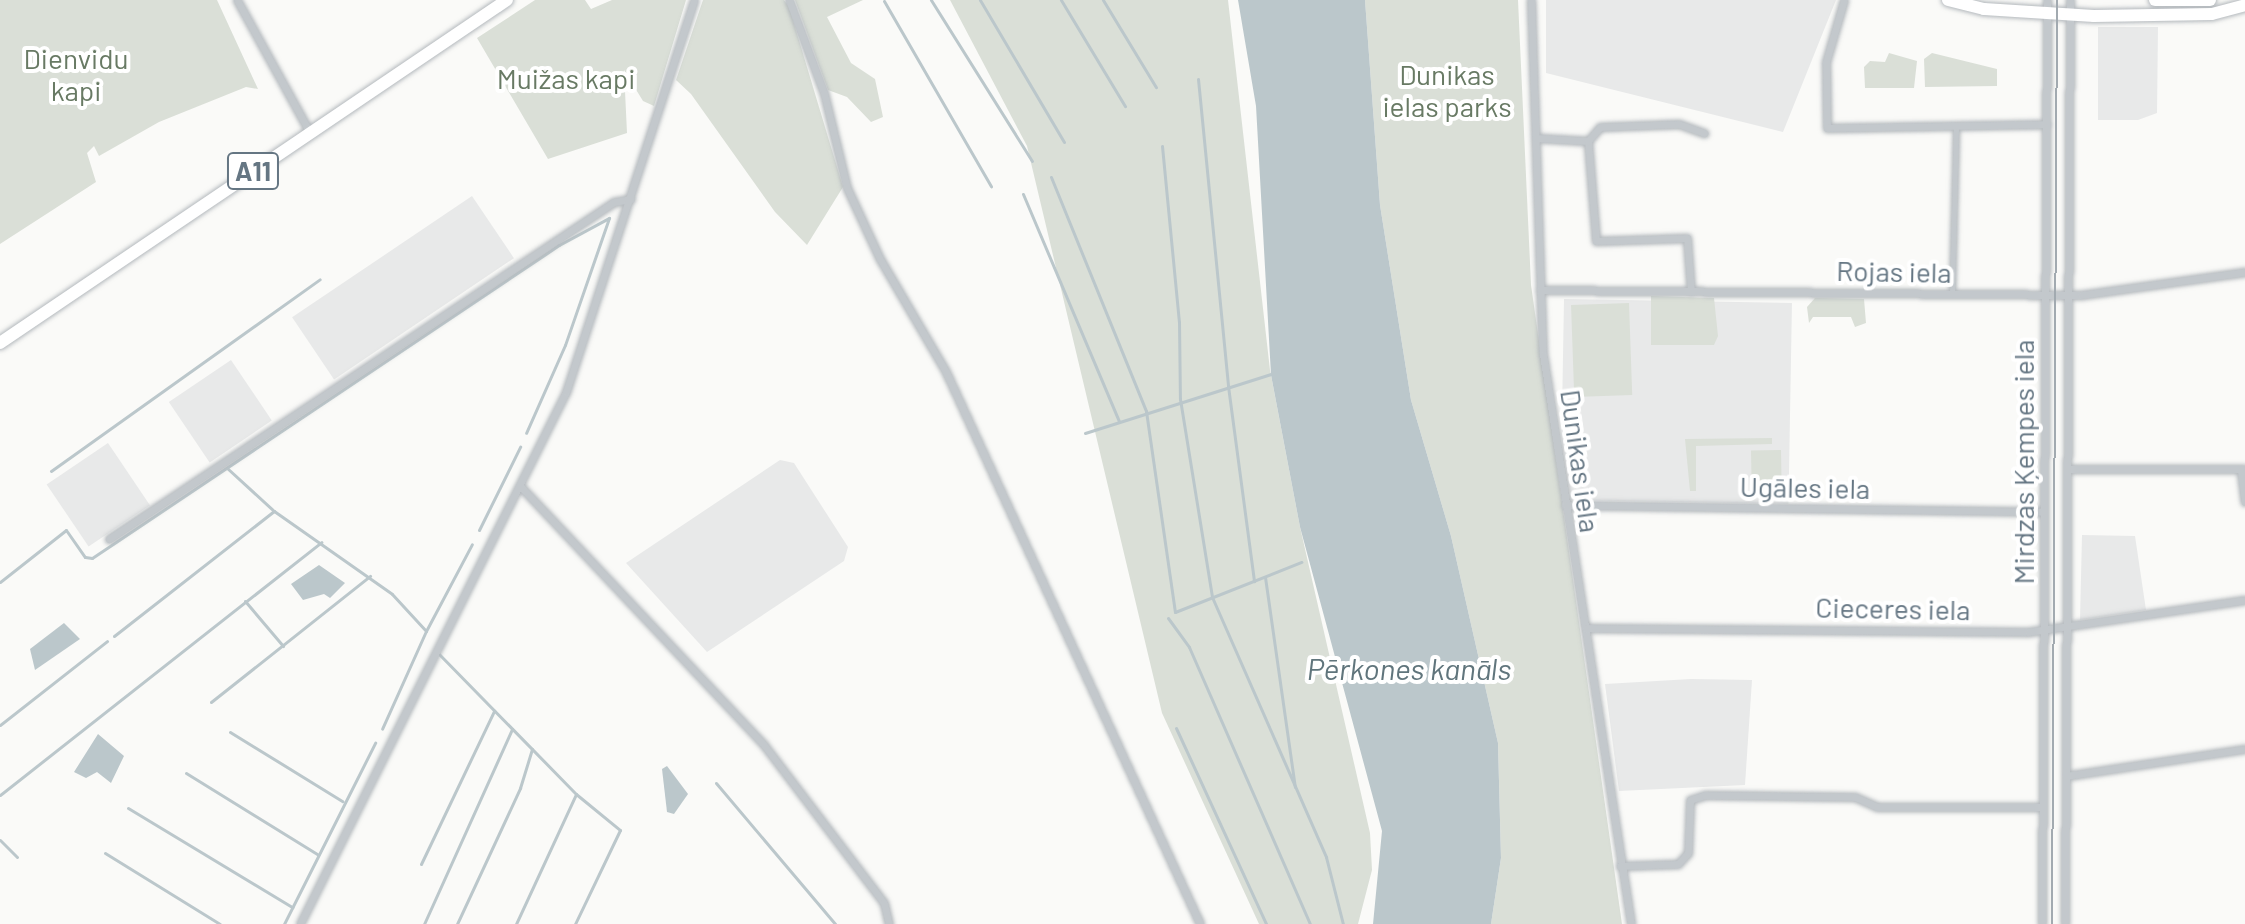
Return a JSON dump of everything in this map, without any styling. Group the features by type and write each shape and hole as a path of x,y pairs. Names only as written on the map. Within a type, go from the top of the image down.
{"highway":[{"name":"A11","path":"0,343 507,0"},
{"path":"1948,0 2047,7 2070,15 2212,14 2241,6"},
{"path":"2155,0 2210,0"},
{"path":"2218,0 2241,6"}],"street":[{"path":"237,0 310,133"},
{"path":"300,924 388,740 521,487 586,342 694,0"},
{"path":"789,0 824,93 847,188 880,259 946,372 1200,924"},
{"name":"Dunikas iela","path":"1531,0 1543,354 1631,924"},
{"path":"1844,0 1826,62 1827,128 2047,124"},
{"name":"Mirdzas Ķempes iela","path":"2065,924 2070,0"},
{"name":"Mirdzas Ķempes iela","path":"2042,924 2047,7"},
{"path":"1691,292 1687,238 1596,241 1588,141 1600,127 1679,124 1704,133"},
{"path":"1952,293 1956,128"},
{"path":"1536,138 1588,141"},
{"path":"109,539 614,202 631,199"},
{"name":"Rojas iela","path":"1540,290 2070,295 2245,272"},
{"path":"2068,469 2243,470 2245,502"},
{"path":"521,487 764,745 884,903 889,924"},
{"name":"Ugāles iela","path":"1565,505 2044,512"},
{"name":"Cieceres iela","path":"1586,628 2028,632 2245,600"},
{"path":"2066,776 2245,749"},
{"path":"1620,866 1678,864 1688,853 1687,810 1695,797 1865,799 1877,807 2043,807"}],"shaded area":[{"path":"1546,0 1836,0 1783,132 1546,73"},
{"path":"2098,27 2158,27 2157,113 2138,120 2098,120"},
{"path":"472,196 514,258 334,380 292,317"},
{"path":"1564,299 1792,303 1788,504 1560,500"},
{"path":"231,360 272,421 210,462 169,402"},
{"path":"108,443 150,505 89,547 47,484"},
{"path":"780,460 794,463 848,547 844,561 707,652 626,563"},
{"path":"2082,535 2135,536 2146,610 2080,620"},
{"path":"1691,679 1752,680 1745,785 1619,791 1605,684"}],"green space":[{"name":"Dienvidu kapi","path":"0,0 217,0 258,89 246,87 159,122 99,156 94,146 87,153 96,182 0,244"},
{"name":"Muižas kapi","path":"535,0 585,0 591,9 612,0 686,0 654,106 643,101 624,70 627,133 548,159 477,38"},
{"path":"703,0 784,0 789,7 843,187 807,245 775,212 691,94 676,80"},
{"path":"795,0 863,0 827,17 851,63 875,79 883,117 871,122 847,97 828,90"},
{"path":"950,0 1228,0 1270,370 1300,527 1370,833 1372,870 1358,924 1259,924 1162,713 1027,146"},
{"name":"Dunikas ielas parks","path":"1365,0 1518,0 1531,285 1622,924 1491,924 1501,858 1498,743 1451,536 1411,400 1380,205"},
{"path":"1889,53 1917,61 1914,88 1865,88 1864,67 1870,61 1885,62"},
{"path":"1932,53 1997,69 1997,86 1925,87 1924,59"},
{"path":"1651,296 1714,298 1718,336 1714,345 1651,345"},
{"path":"1815,298 1864,299 1866,323 1855,327 1851,317 1813,317 1809,323 1807,307"},
{"path":"1629,303 1632,395 1574,397 1571,305"},
{"path":"1772,438 1772,444 1696,446 1696,491 1690,491 1685,439"},
{"path":"1781,450 1782,493 1752,494 1751,451"}],"water":[{"name":"Pērkones kanāls","path":"1238,0 1365,0 1380,205 1411,400 1451,536 1498,743 1501,858 1491,924 1373,924 1382,831 1300,527 1271,375 1256,106"},
{"path":"319,565 345,583 330,598 324,594 303,600 291,584"},
{"path":"64,623 80,639 35,670 30,649"},
{"path":"98,734 124,756 111,783 97,772 86,778 74,772"},
{"path":"667,766 688,794 674,814 667,812 662,769"}],"waterway":[{"path":"931,0 1032,161"},
{"path":"980,0 1064,142"},
{"path":"1061,0 1125,106"},
{"path":"1103,0 1156,87"},
{"path":"884,1 991,186"},
{"path":"1198,79 1228,386 1254,581"},
{"path":"1162,146 1179,322 1180,399 1212,597 1326,857 1343,924"},
{"path":"1051,177 1146,411 1175,612 1301,562"},
{"path":"1023,194 1119,421"},
{"path":"0,582 66,530 85,557 92,558 559,245 609,218 565,345 526,433"},
{"path":"51,471 320,279"},
{"path":"1085,433 1271,374"},
{"path":"479,530 520,447"},
{"path":"227,468 274,511 392,594 426,631 382,729"},
{"path":"114,636 274,511"},
{"path":"0,795 321,542"},
{"path":"426,631 472,544"},
{"path":"211,702 370,576"},
{"path":"1265,577 1295,787"},
{"path":"245,601 283,646"},
{"path":"1168,618 1189,647 1310,924"},
{"path":"0,725 107,641"},
{"path":"437,652 576,794 620,830 575,924"},
{"path":"421,864 494,711"},
{"path":"1176,728 1266,924"},
{"path":"424,924 512,729"},
{"path":"230,732 342,801"},
{"path":"284,924 375,743"},
{"path":"457,924 520,788 532,749"},
{"path":"186,773 317,854"},
{"path":"716,783 835,924"},
{"path":"516,924 576,794"},
{"path":"128,808 292,907"},
{"path":"0,840 17,857"},
{"path":"105,853 220,924"}],"tram line":[{"path":"2052,924 2057,0"}]}
